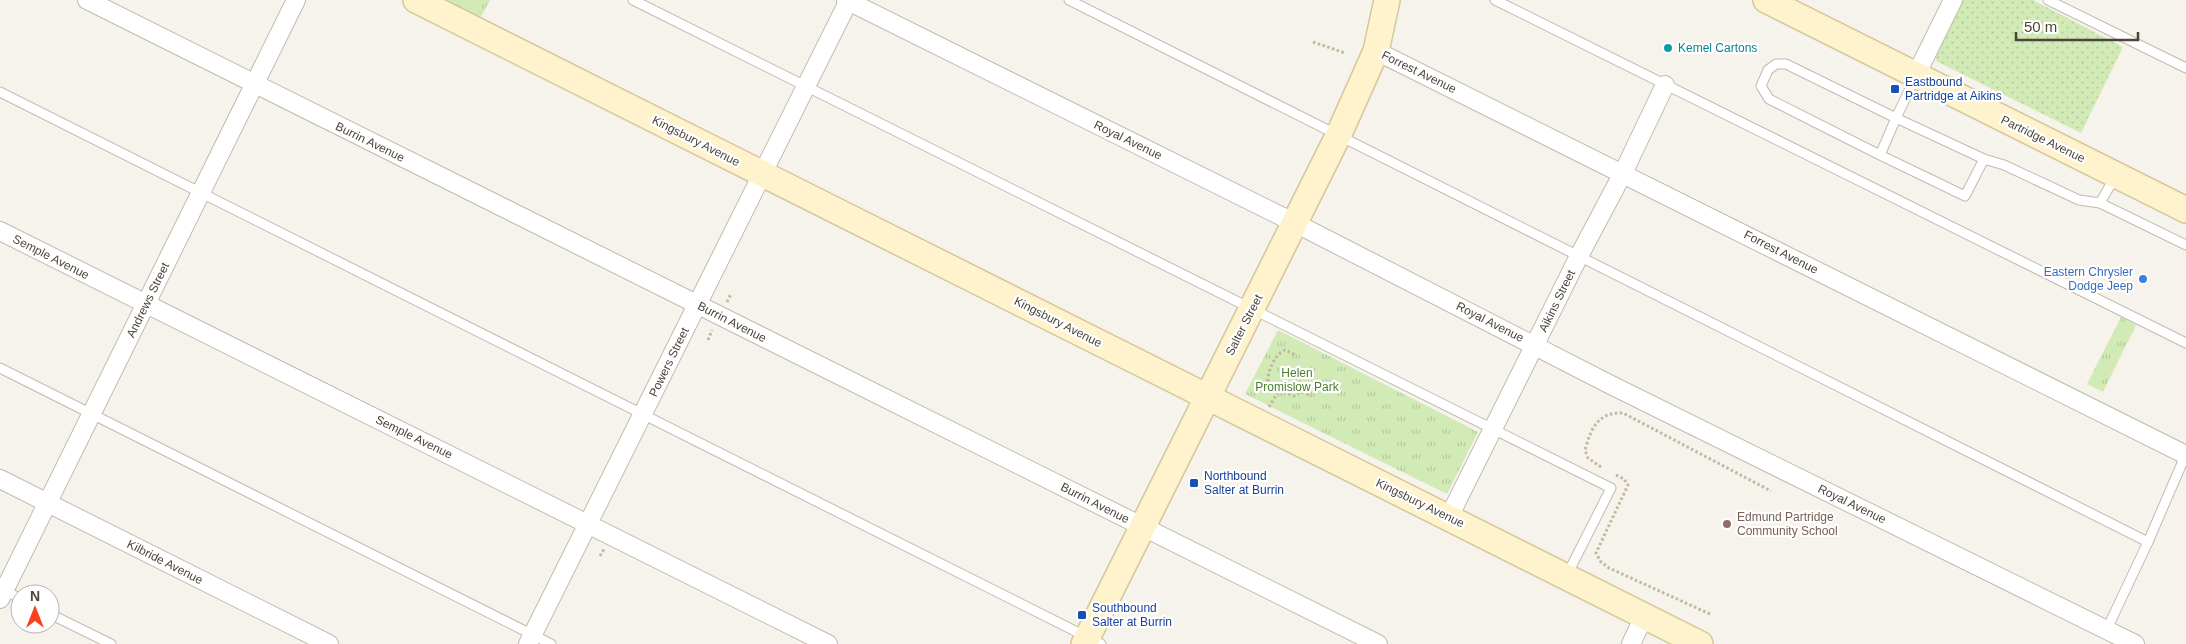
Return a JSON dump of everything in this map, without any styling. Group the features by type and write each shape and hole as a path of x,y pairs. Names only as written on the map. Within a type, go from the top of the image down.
{"street":[{"name":"Burrin Avenue","path":"87,0 1378,644"},
{"name":"Andrews Street","path":"1,593 48,503 296,0"},
{"name":"Kingsbury Avenue","path":"416,0 1700,644"},
{"name":"Powers Street","path":"530,640 848,0"},
{"name":"Royal Avenue","path":"848,0 1295,223 1611,385 2135,644"},
{"name":"Salter Street","path":"1090,642 1143,526 1340,134 1376,50 1386,0"},
{"name":"Partridge Avenue","path":"1766,0 2186,210"},
{"path":"1916,75 1953,0"},
{"name":"Forrest Avenue","path":"1376,50 2186,455"},
{"name":"Aikins Street","path":"1449,517 1579,256 1623,173 1665,85"},
{"name":"Semple Avenue","path":"0,231 828,644"},
{"name":"Kilbride Avenue","path":"0,479 329,644"},
{"path":"1631,644 1644,616"}],"lane":[{"path":"633,0 1252,308 1493,431 1611,488 1567,577"},
{"path":"1069,0 1340,134 2148,542"},
{"path":"1495,0 2186,342"},
{"path":"2048,0 2186,68"},
{"path":"1984,159 1965,196 1769,99 1761,86 1768,70 1776,64 1786,64 1984,159 2004,165 2079,200 2100,203 2186,246"},
{"path":"1880,155 1916,75"},
{"path":"0,92 643,414 1090,642"},
{"path":"2100,203 2116,175"},
{"path":"0,368 530,640 551,644"},
{"path":"2106,631 2186,455"},
{"path":"60,619 111,644"}],"path":[{"path":"1313,42 1346,53"},
{"path":"1296,355 1285,350 1279,353 1267,375 1268,384 1294,396 1302,392 1312,396"},
{"path":"1268,409 1279,390"},
{"path":"1710,614 1609,568 1601,562 1596,554 1628,484 1624,479 1600,467 1588,458 1585,450 1588,439 1600,418 1610,413 1623,413 1771,491"}],"green space":[{"path":"434,0 490,0 478,22"},
{"path":"1963,0 2033,0 2123,47 2081,133 1936,60 1937,53"},
{"path":"2121,317 2136,325 2103,392 2087,384"},
{"name":"Helen Promislow Park","path":"1278,330 1478,432 1447,494 1245,394"}],"place":[{"name":"Kemel Cartons","path":"1668,48"},
{"name":"Eastbound Partridge at Aikins","path":"1895,89"},
{"name":"Eastern Chrysler Dodge Jeep","path":"2143,279"},
{"name":"Northbound Salter at Burrin","path":"1194,483"},
{"name":"Edmund Partridge Community School","path":"1727,524"},
{"name":"Southbound Salter at Burrin","path":"1082,615"}]}
